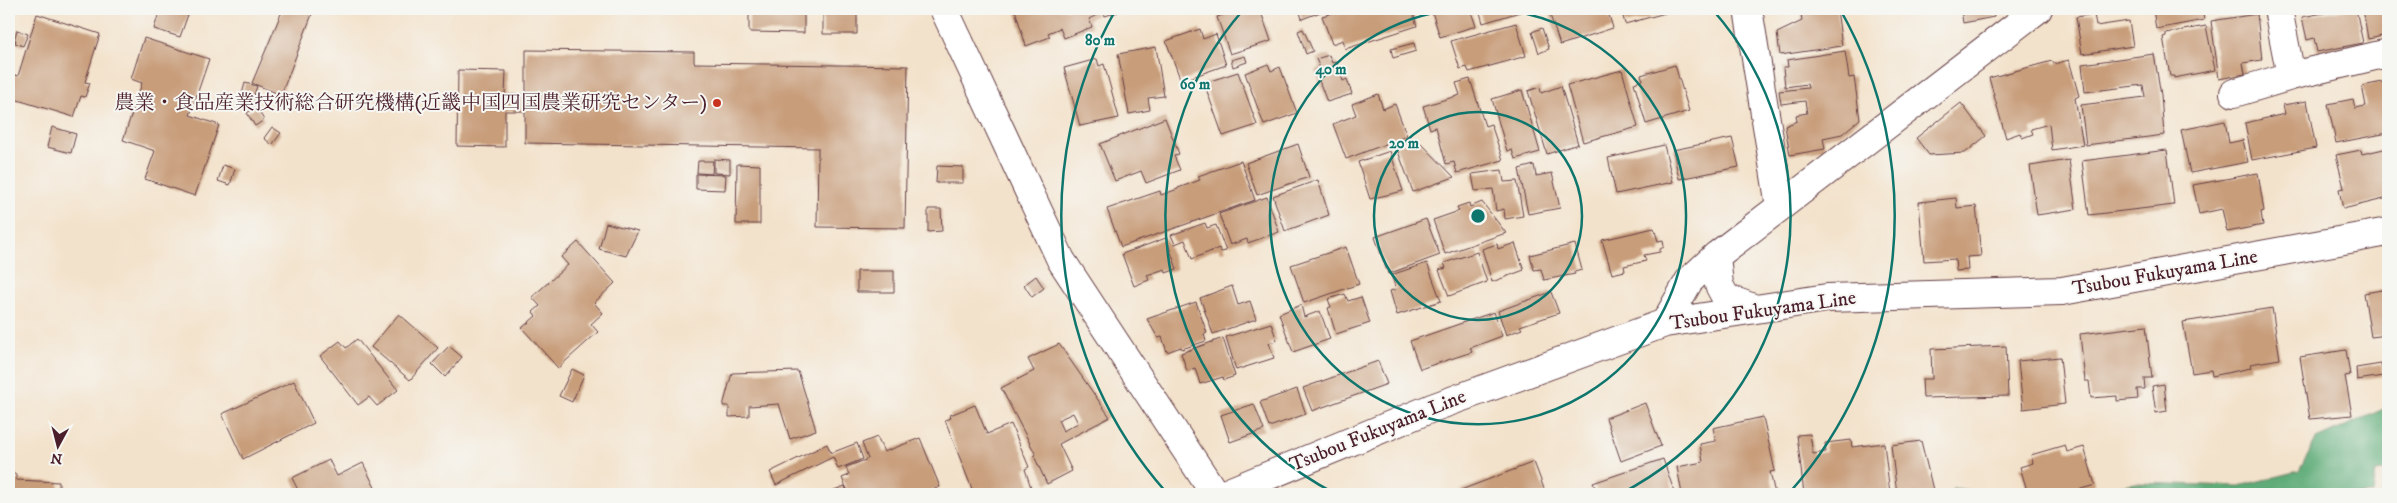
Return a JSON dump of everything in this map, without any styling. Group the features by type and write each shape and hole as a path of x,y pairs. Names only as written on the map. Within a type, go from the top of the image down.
{"street":[{"path":"944,9 1061,260 1216,494"},
{"path":"1748,9 1780,206"},
{"path":"1665,323 1689,281 1716,256 2038,9"},
{"path":"2278,9 2291,76"},
{"path":"2234,93 2291,76 2388,53"},
{"name":"Tsubou Fukuyama Line","path":"1224,494 1432,408 1665,323 1828,298 2062,291 2388,232"},
{"path":"1716,256 1719,285 1726,298 1754,308"}],"green space":[{"path":"2388,407 2388,470 2376,472 2373,494 2063,494 2136,483 2239,486 2299,471 2316,439"},
{"path":"1953,488 1998,494 1952,494"}],"building":[{"path":"160,9 190,9 180,37 154,29"},
{"path":"283,9 314,9 281,95 252,83"},
{"path":"749,9 804,9 804,33 749,32"},
{"path":"823,9 857,9 857,34 823,34"},
{"path":"1094,9 1097,15 1089,19 1092,27 1064,38 1060,28 1048,33 1050,37 1026,46 1015,10"},
{"path":"1102,9 1127,9 1105,16"},
{"path":"1242,9 1249,9 1250,12 1260,9 1271,41 1230,54 1217,17"},
{"path":"1299,9 1326,9 1326,10 1302,19"},
{"path":"1332,9 1412,9 1417,26 1345,49 1343,40 1332,44 1322,16 1333,13"},
{"path":"1431,9 1470,9 1476,26 1440,37"},
{"path":"1479,9 1530,9 1483,23"},
{"path":"1560,9 1607,9 1613,28 1560,45 1549,12"},
{"path":"1621,9 1680,9 1625,24"},
{"path":"1837,9 1842,46 1780,55 1777,33 1802,21 1801,13"},
{"path":"1961,9 1993,9 1994,17 1963,23"},
{"path":"2153,9 2202,9 2204,20 2156,29"},
{"path":"2345,9 2356,9 2363,43 2317,52 2314,38 2307,40 2302,17"},
{"path":"2363,9 2388,9 2388,35 2368,39"},
{"path":"37,14 100,34 85,82 90,83 85,97 81,96 74,117 11,98 15,87 9,85 9,73 18,76"},
{"path":"2094,14 2096,26 2129,21 2133,46 2082,54 2076,17"},
{"path":"2257,14 2262,60 2243,63 2245,74 2219,79 2211,21"},
{"path":"1516,23 1526,56 1469,72 1467,67 1460,69 1451,41"},
{"path":"2206,26 2215,70 2174,78 2174,76 2170,76 2163,37 2166,36 2166,33"},
{"path":"1542,28 1549,49 1539,53 1532,32"},
{"path":"1200,29 1203,39 1216,34 1226,65 1181,81 1166,41"},
{"path":"1303,29 1313,51 1306,54 1298,31"},
{"path":"17,30 28,34 23,46 15,43"},
{"path":"144,38 209,59 190,115 219,125 195,196 145,179 155,151 123,140 142,83 131,79"},
{"path":"1414,43 1416,51 1393,58 1391,49"},
{"path":"1156,47 1164,96 1148,98 1150,110 1129,114 1118,54"},
{"name":"農業・食品産業技術総合研究機構(近畿中国四国農業研究センター)","path":"526,50 694,52 694,63 908,66 905,228 817,227 818,148 525,143 525,111 505,111 505,147 457,146 458,70 506,71 505,95 526,95"},
{"path":"1845,51 1849,78 1854,77 1860,119 1842,134 1823,138 1825,149 1790,155 1785,126 1797,121 1796,115 1807,113 1805,101 1781,104 1779,91 1808,88 1807,84 1785,87 1783,67 1788,67 1787,60"},
{"path":"2154,54 2161,95 2164,135 2086,145 2081,105 2145,97 2143,85 2085,92 2082,64"},
{"path":"1329,55 1332,63 1336,62 1343,81 1347,79 1352,94 1327,102 1315,70 1320,68 1316,59"},
{"path":"1245,56 1247,62 1233,67 1231,60"},
{"path":"1097,59 1099,66 1104,64 1119,118 1080,126 1064,68"},
{"path":"2069,60 2079,96 2075,98 2083,145 2052,150 2049,124 2031,129 2033,134 2022,138 2020,133 2006,138 1989,78 2052,61 2054,64"},
{"path":"1268,64 1271,71 1280,67 1297,113 1264,125 1245,73"},
{"path":"1675,65 1689,111 1646,124 1634,83 1643,80 1641,75"},
{"path":"1622,70 1638,127 1583,142 1567,85"},
{"path":"1238,72 1257,125 1223,136 1204,83"},
{"path":"1470,79 1485,126 1491,124 1503,160 1457,173 1454,162 1446,164 1436,127 1430,129 1423,106 1460,95 1456,83"},
{"path":"2388,81 2388,133 2336,143 2328,104 2353,99 2355,108 2366,106 2362,86"},
{"path":"245,83 257,86 251,105 240,102"},
{"path":"1561,86 1578,144 1547,154 1528,91 1540,87 1541,93"},
{"path":"1522,90 1540,152 1515,159 1512,150 1507,151 1492,99"},
{"path":"1378,94 1383,109 1395,104 1407,136 1346,159 1333,124 1356,115 1352,104"},
{"path":"2307,101 2316,148 2252,160 2245,123 2285,114 2283,105"},
{"path":"1961,103 1986,136 1965,153 1929,155 1916,138"},
{"path":"256,107 264,120 255,126 247,113"},
{"path":"1165,118 1179,154 1174,156 1180,170 1146,183 1141,171 1115,181 1100,144"},
{"path":"2225,121 2229,143 2243,140 2248,162 2190,173 2181,130"},
{"path":"52,127 76,134 71,153 47,147"},
{"path":"272,127 281,133 272,145 264,138"},
{"path":"1732,138 1739,167 1679,179 1673,150"},
{"path":"1414,139 1415,143 1421,143 1454,177 1413,192 1396,146"},
{"path":"1298,144 1309,177 1257,195 1246,163"},
{"path":"1664,145 1673,182 1616,194 1608,158"},
{"path":"2388,148 2388,198 2343,209 2339,189 2344,188 2336,155 2361,150 2362,154"},
{"path":"2167,150 2174,205 2089,215 2082,161"},
{"path":"1390,151 1403,191 1370,199 1358,162"},
{"path":"714,159 730,160 730,174 714,173"},
{"path":"2069,160 2076,209 2037,215 2030,166"},
{"path":"698,161 713,161 712,174 697,173"},
{"path":"1241,161 1255,200 1121,247 1107,209 1160,191 1161,195 1178,189 1200,180 1198,176"},
{"path":"737,164 760,165 760,224 736,224"},
{"path":"223,165 235,169 230,185 218,181"},
{"path":"1534,165 1536,176 1552,173 1560,208 1528,214 1519,169"},
{"path":"937,166 963,167 963,183 936,183"},
{"path":"1502,170 1504,182 1517,181 1523,216 1505,219 1504,209 1496,211 1493,189 1475,191 1472,174"},
{"path":"2258,173 2264,211 2261,212 2263,225 2227,232 2222,209 2199,214 2193,185"},
{"path":"696,174 726,175 725,190 696,189"},
{"path":"1318,180 1329,215 1285,231 1273,196"},
{"path":"1267,197 1279,232 1248,243 1247,239 1230,245 1219,214"},
{"path":"1956,198 1957,208 1976,206 1981,256 1967,257 1968,270 1956,271 1955,259 1924,261 1919,202"},
{"path":"1482,202 1506,233 1445,254 1433,220 1459,211 1457,207 1469,203 1470,207"},
{"path":"928,209 941,209 942,231 928,232"},
{"path":"1426,219 1440,255 1388,274 1375,237"},
{"path":"606,223 638,231 626,256 599,249"},
{"path":"1205,223 1207,228 1216,225 1226,251 1221,252 1219,248 1192,259 1185,240 1175,244 1171,235"},
{"path":"1654,228 1658,241 1663,240 1664,247 1660,249 1660,252 1644,255 1646,261 1624,266 1625,271 1612,274 1602,240"},
{"path":"1166,238 1177,269 1166,273 1165,269 1147,275 1149,280 1134,286 1122,254"},
{"path":"578,242 615,283 594,303 603,313 591,324 598,332 558,368 522,328 536,316 533,312 540,306 532,297 568,265 561,257"},
{"path":"1515,243 1524,270 1492,282 1482,249 1497,244 1498,249"},
{"path":"1575,244 1582,270 1574,272 1575,274 1544,280 1541,269 1534,270 1530,255"},
{"path":"1346,247 1359,284 1304,303 1291,265"},
{"path":"1477,252 1487,282 1449,296 1439,270 1446,268 1444,263"},
{"path":"1427,263 1441,301 1397,315 1390,291 1396,289 1391,275"},
{"path":"857,271 894,271 894,292 857,292"},
{"path":"1036,276 1044,288 1032,297 1024,285"},
{"path":"1232,286 1238,305 1250,301 1256,319 1213,334 1200,298"},
{"path":"2388,289 2388,335 2371,337 2364,293"},
{"path":"1551,292 1559,313 1520,326 1522,329 1506,335 1498,311"},
{"path":"1345,294 1348,301 1361,297 1370,323 1336,334 1328,308 1331,307 1328,299"},
{"path":"1196,302 1207,333 1204,334 1206,341 1167,352 1162,337 1158,338 1147,319"},
{"path":"1301,305 1304,317 1320,311 1330,339 1293,352 1279,314"},
{"path":"2272,308 2280,359 2250,364 2251,368 2212,376 2211,370 2192,373 2183,322"},
{"path":"1494,312 1502,336 1470,348 1472,352 1420,369 1410,341"},
{"path":"399,314 438,348 410,380 371,347"},
{"path":"1271,323 1277,341 1269,343 1274,358 1236,370 1226,337"},
{"path":"2146,326 2152,378 2144,378 2145,389 2137,389 2138,399 2117,401 2117,396 2091,398 2089,381 2085,381 2080,334"},
{"path":"1223,338 1235,376 1224,380 1223,377 1200,384 1195,368 1187,371 1181,353"},
{"path":"357,339 398,390 377,406 369,397 358,405 320,356 340,341 346,348"},
{"path":"1059,344 1110,417 1059,444 1072,471 1047,484 1034,456 1036,455 1001,388 1034,371 1028,359","holes":["1073,413 1078,423 1063,431 1058,420"]},
{"path":"449,346 462,357 445,377 432,364"},
{"path":"2006,346 2008,396 1923,398 1922,379 1932,379 1931,349"},
{"path":"2346,350 2350,375 2345,376 2352,415 2310,419 2300,357"},
{"path":"2060,357 2065,404 2023,409 2018,361"},
{"path":"1378,361 1387,384 1312,411 1303,388"},
{"path":"2381,364 2383,376 2357,380 2356,368"},
{"path":"572,369 584,375 572,402 559,396"},
{"path":"798,371 816,430 790,439 779,404 749,406 749,416 729,417 729,406 723,406 732,373"},
{"path":"294,381 314,423 243,459 222,414"},
{"path":"2164,384 2167,411 2156,413 2152,386"},
{"path":"1297,389 1306,414 1269,427 1260,402"},
{"path":"1645,403 1661,446 1621,461 1606,418"},
{"path":"1254,404 1264,430 1230,442 1221,415"},
{"path":"975,405 987,434 1011,424 1029,467 1025,469 1033,494 974,494 945,420 951,418 950,415"},
{"path":"1763,417 1775,471 1770,472 1775,494 1682,494 1677,467 1703,462 1700,444 1716,441 1713,428"},
{"path":"1810,434 1813,454 1826,452 1825,443 1851,440 1852,447 1884,443 1890,494 1804,494 1797,435"},
{"path":"877,437 884,452 920,438 940,487 922,494 849,494 842,478 849,475 846,467 868,459 862,443"},
{"path":"1921,441 1934,494 1897,494 1891,445"},
{"path":"857,443 863,459 838,469 833,457 776,485 770,472 827,444 831,453"},
{"path":"2065,445 2067,452 2084,447 2095,485 2064,494 2028,494 2020,467 2033,463 2031,455"},
{"path":"1663,459 1675,494 1598,494 1593,483"},
{"path":"329,460 337,476 363,463 378,494 300,494 292,478"},
{"path":"1534,462 1546,494 1463,494 1461,490"},
{"path":"9,474 16,474 16,480 59,482 59,494 9,494"},
{"path":"845,486 848,494 823,494"}],"place":[{"name":"農業・食品産業技術総合研究機構(近畿中国四国農業研究センター)","path":"717,103"}]}
